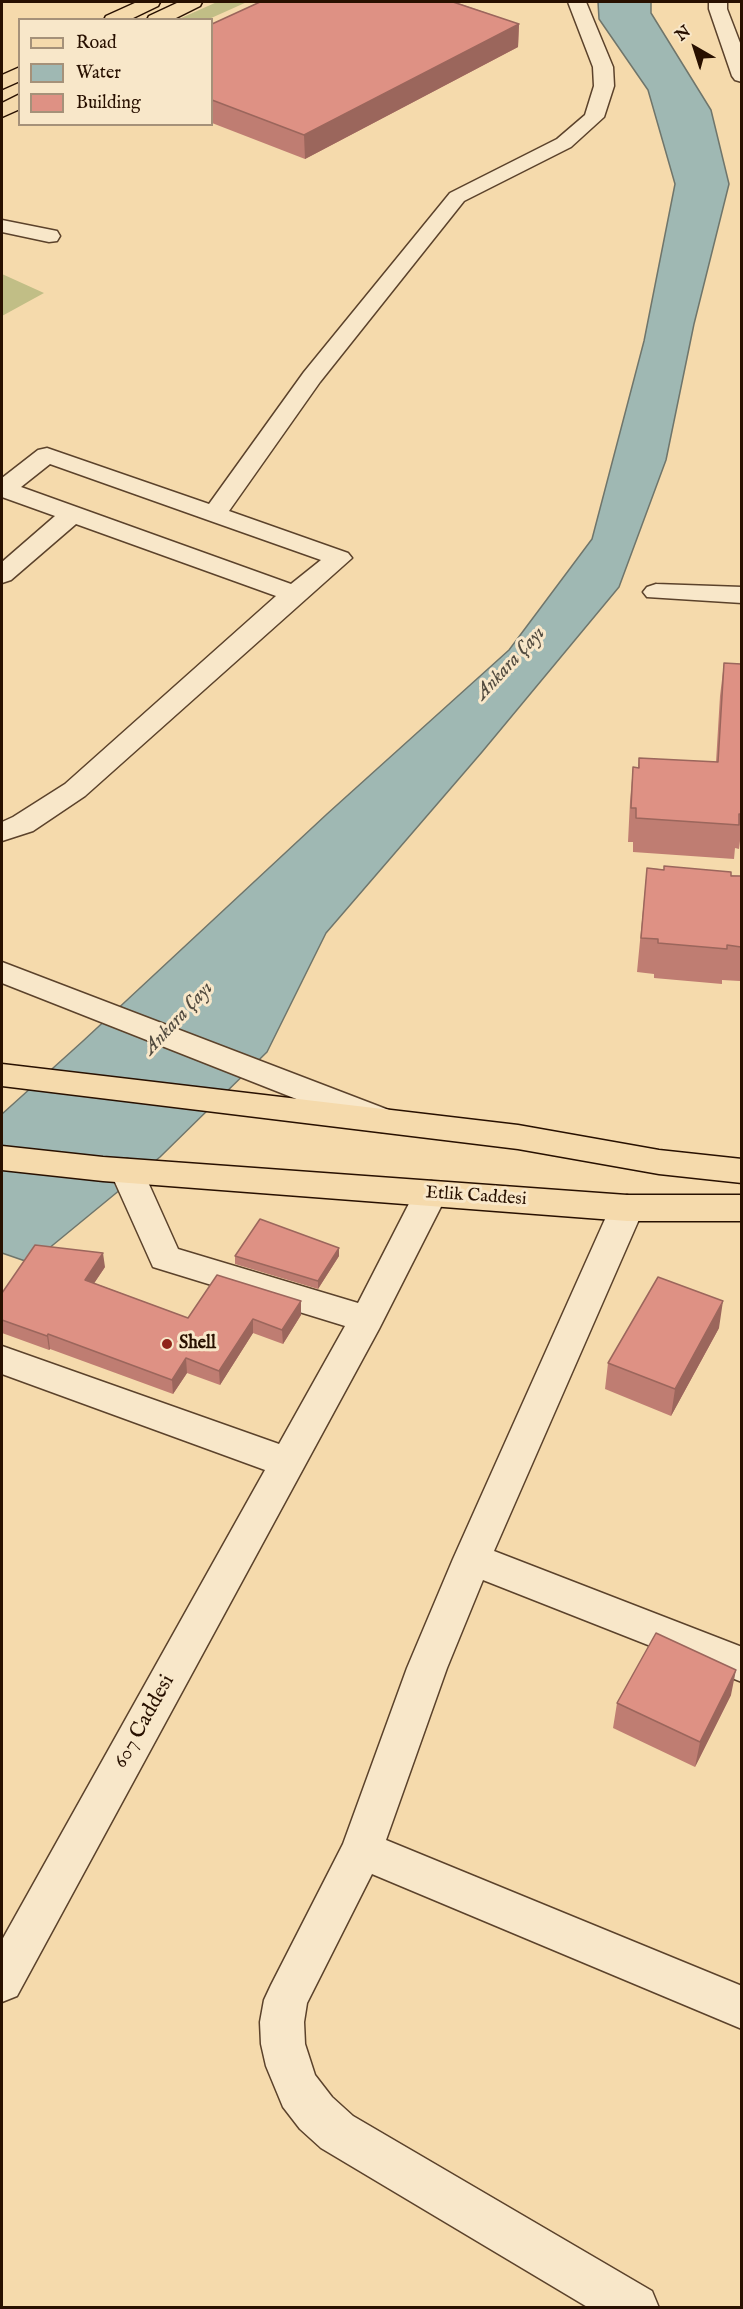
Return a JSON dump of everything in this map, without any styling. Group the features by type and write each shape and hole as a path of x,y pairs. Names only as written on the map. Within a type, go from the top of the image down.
{"main road":[{"path":"117,18 151,2"},
{"path":"160,18 193,2"},
{"path":"2,83 18,74"},
{"path":"2,111 18,101"},
{"path":"2,1075 518,1137 741,1153"},
{"path":"518,1137 659,1162 741,1171"},
{"name":"Etlik Caddesi","path":"2,1158 127,1171 627,1208 741,1208"},
{"path":"627,1208 690,1222 741,1228"}],"street":[{"path":"214,514 312,377 456,196 564,143 594,117 604,86 603,67 578,2"},
{"path":"718,2 718,9 741,76"},
{"path":"2,226 49,236"},
{"path":"2,489 47,454 339,558 294,594 75,790 9,824"},
{"path":"2,489 294,594"},
{"path":"2,575 74,513"},
{"path":"656,592 741,595"},
{"path":"2,972 386,1122"},
{"path":"127,1171 165,1258 367,1319"},
{"name":"607 Caddesi","path":"2,1981 367,1319 431,1193"},
{"path":"627,1208 472,1559 427,1668 362,1850 285,2000 283,2033 288,2066 299,2091 316,2114 337,2132 635,2307"},
{"path":"2,1360 288,1463"},
{"path":"472,1559 741,1665"},
{"path":"362,1850 741,2008"}],"shaded area":[{"path":"217,2 247,2 211,18 181,18"},
{"path":"2,274 44,293 2,316"}],"water":[{"name":"Ankara Çayı","path":"598,2 651,2 651,13 711,110 729,184 694,324 666,460 619,587 482,752 326,933 267,1052 160,1157 31,1263 2,1253 2,1114 327,814 509,650 592,539 644,341 675,184 648,90 599,19"}],"building":[{"path":"260,2 453,2 519,24 304,135 213,100 213,24"},
{"path":"724,663 741,664 741,814 739,814 739,825 636,818 636,808 631,808 633,767 639,768 639,758 718,762"},
{"path":"664,866 731,872 731,876 741,876 741,947 727,945 727,949 658,943 658,939 641,938 647,868 664,870"},
{"path":"260,1219 339,1248 318,1281 235,1256"},
{"path":"35,1245 103,1253 85,1280 188,1318 217,1275 301,1301 282,1330 253,1319 219,1371 186,1358 172,1380 48,1334 47,1336 2,1320 2,1293"},
{"path":"658,1277 723,1301 675,1389 608,1363"},
{"path":"656,1633 736,1670 700,1742 617,1703"}],"place":[{"name":"Shell","path":"167,1344"}]}
